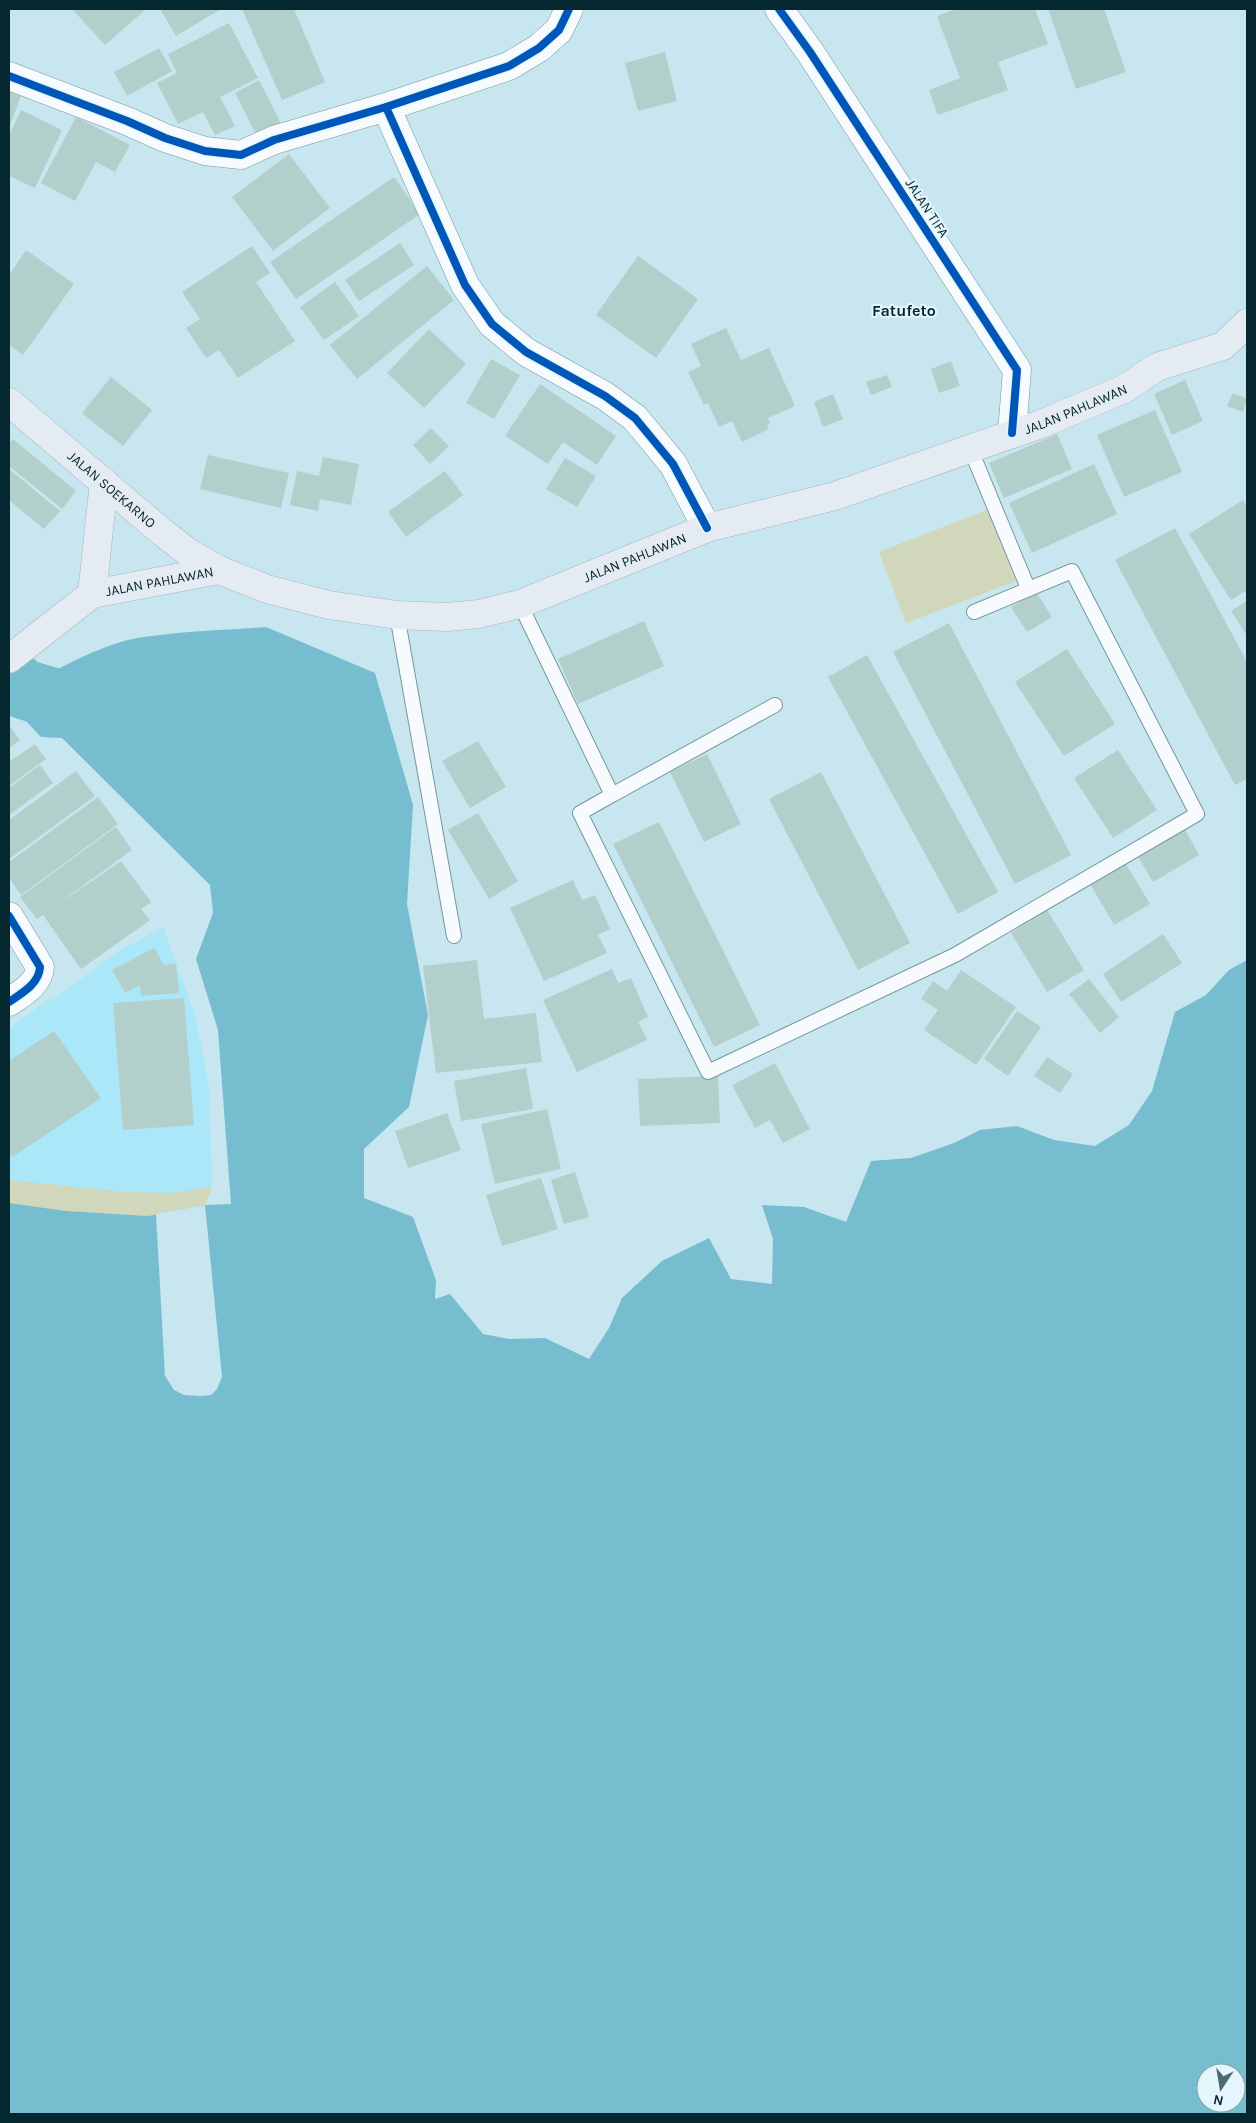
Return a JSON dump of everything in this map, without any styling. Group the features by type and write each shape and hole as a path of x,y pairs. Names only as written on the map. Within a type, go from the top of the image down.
{"highway":[{"name":"JALAN PAHLAWAN","path":"9,659 92,594 219,570 285,594 329,605 397,614 447,617 479,614 520,604 707,528 835,496 1041,424 1124,390 1157,367 1223,346 1247,323"},
{"name":"JALAN SOEKARNO","path":"9,402 162,532 189,553 219,570"},
{"path":"92,594 104,482"}],"street":[{"path":"9,76 127,121 165,138 205,151 241,155 274,140 386,107 509,66 539,48 559,30 569,9"},
{"name":"JALAN TIFA","path":"779,9 810,52 1017,370 1012,433"},
{"path":"386,107 465,285 492,324 526,352 605,396 635,418 673,464 707,528"},
{"path":"9,916 40,967 39,975 35,982 9,1002"}],"lane":[{"path":"970,448 1028,588"},
{"path":"775,705 580,813 708,1072 955,955 1197,814 1072,571 974,612"},
{"path":"520,604 612,795"},
{"path":"397,614 454,936"}],"shaded area":[{"path":"266,627 375,673 413,805 407,904 428,1015 409,1107 364,1149 364,1198 413,1217 436,1280 435,1299 450,1294 483,1334 509,1339 545,1338 589,1359 609,1328 622,1298 662,1261 709,1238 731,1279 772,1284 773,1239 762,1205 804,1207 846,1222 871,1161 911,1158 954,1143 980,1130 1017,1126 1054,1140 1095,1146 1129,1125 1152,1091 1175,1012 1206,995 1229,970 1247,960 1247,2114 9,2114 9,1203 66,1211 148,1216 205,1205 231,1204 218,1030 196,959 213,913 210,885 62,738 41,737 9,703 54,671 110,645 144,637"},
{"path":"163,927 195,1015 209,1086 212,1187 171,1193 126,1192 9,1180 9,1029 119,951"}],"green space":[{"path":"989,509 1016,581 906,623 879,552"},
{"path":"9,1180 126,1192 171,1193 212,1187 205,1205 148,1216 66,1211 9,1203"}],"pier":[{"path":"205,1205 222,1377 217,1389 211,1395 184,1395 174,1390 165,1376 156,1214"}],"building":[{"path":"72,9 146,9 105,45"},
{"path":"160,9 221,9 176,36"},
{"path":"242,9 294,9 325,82 282,100"},
{"path":"956,9 1035,9 1048,44 998,62 1008,90 938,115 929,90 960,78 937,16"},
{"path":"1048,9 1104,9 1126,72 1076,89"},
{"path":"229,23 258,78 220,97 235,126 215,135 203,112 178,124 157,83 177,73 168,54"},
{"path":"159,48 172,71 127,96 114,72"},
{"path":"665,52 677,101 638,111 625,63"},
{"path":"259,80 281,124 257,136 235,93"},
{"path":"9,91 21,96 9,128"},
{"path":"21,110 62,130 35,188 9,176 9,136"},
{"path":"76,117 130,145 115,172 96,162 75,201 41,183"},
{"path":"289,154 330,208 273,251 232,197"},
{"path":"394,177 420,214 296,299 270,262"},
{"path":"400,243 414,265 359,301 345,280"},
{"path":"252,246 270,273 256,282 295,341 238,378 219,350 206,358 186,328 200,319 182,292"},
{"path":"26,250 74,284 23,355 9,345 9,275"},
{"path":"638,256 698,299 656,358 596,315"},
{"path":"427,266 454,300 357,379 330,345"},
{"path":"335,282 359,316 324,340 300,307"},
{"path":"726,328 741,360 769,348 795,406 768,418 770,423 767,425 769,429 742,442 732,421 719,427 708,403 704,405 688,372 701,366 691,344"},
{"path":"429,329 466,364 424,408 387,373"},
{"path":"491,359 520,375 494,419 466,403"},
{"path":"951,361 960,386 939,393 931,369"},
{"path":"887,375 892,387 871,395 866,382"},
{"path":"111,377 152,410 123,446 82,413"},
{"path":"1185,380 1203,421 1172,435 1154,394"},
{"path":"540,384 616,436 597,465 563,442 548,464 505,436"},
{"path":"1233,393 1247,399 1243,412 1227,406"},
{"path":"833,394 843,419 823,427 814,402"},
{"path":"1155,410 1182,472 1124,497 1097,435"},
{"path":"431,428 449,446 430,464 413,445"},
{"path":"1057,434 1072,469 1004,498 989,463"},
{"path":"13,439 76,491 62,509 9,466 9,444"},
{"path":"208,455 289,473 281,508 200,489"},
{"path":"323,457 359,464 351,505 320,499 318,511 290,505 297,471 319,476"},
{"path":"565,458 596,476 577,507 546,489"},
{"path":"1094,464 1117,514 1032,553 1009,503"},
{"path":"9,469 60,511 44,529 9,500"},
{"path":"445,471 463,495 406,537 388,512"},
{"path":"1243,500 1247,507 1247,590 1231,600 1189,534"},
{"path":"1175,528 1247,662 1247,779 1235,785 1115,560"},
{"path":"1036,592 1052,617 1027,632 1011,607"},
{"path":"1247,601 1247,636 1231,611"},
{"path":"644,621 664,666 578,704 558,659"},
{"path":"949,623 1071,855 1015,884 893,652"},
{"path":"1067,649 1115,724 1064,756 1015,682"},
{"path":"867,655 998,892 958,914 828,677"},
{"path":"9,725 20,740 9,748"},
{"path":"478,741 506,787 470,808 442,761"},
{"path":"35,744 46,759 9,786 9,762"},
{"path":"1118,750 1157,810 1113,838 1074,778"},
{"path":"707,754 741,824 704,842 670,772"},
{"path":"40,765 53,783 9,815 9,788"},
{"path":"76,771 95,796 9,859 9,820"},
{"path":"821,772 910,943 858,970 769,799"},
{"path":"98,797 118,824 21,895 9,878 9,862"},
{"path":"478,813 518,881 489,899 448,830"},
{"path":"659,822 760,1025 714,1047 613,844"},
{"path":"116,827 132,850 54,907 121,861 151,902 141,909 150,920 81,969 43,915 37,919 20,897"},
{"path":"1184,828 1199,855 1153,882 1137,855"},
{"path":"1124,861 1150,904 1114,925 1089,882"},
{"path":"573,880 582,900 595,895 610,929 598,935 607,953 544,981 510,908"},
{"path":"1047,910 1084,970 1047,992 1011,933"},
{"path":"1163,934 1182,963 1121,1002 1103,974"},
{"path":"154,948 164,965 176,964 179,993 141,996 140,985 125,993 112,970"},
{"path":"477,960 484,1019 536,1013 542,1062 436,1073 423,966"},
{"path":"612,969 618,983 631,978 648,1017 638,1022 647,1040 577,1072 543,1000"},
{"path":"961,970 1016,1007 976,1065 924,1030 938,1010 921,999 933,981 947,991"},
{"path":"1089,979 1119,1017 1100,1033 1069,994"},
{"path":"184,998 194,1125 123,1130 113,1003"},
{"path":"1017,1011 1041,1027 1008,1076 984,1059"},
{"path":"54,1031 101,1098 12,1157 9,1152 9,1061"},
{"path":"1047,1057 1073,1074 1060,1093 1034,1076"},
{"path":"775,1063 810,1129 783,1143 770,1120 755,1128 732,1085"},
{"path":"526,1068 533,1109 461,1121 454,1081"},
{"path":"718,1076 720,1123 640,1126 638,1079"},
{"path":"547,1109 561,1169 495,1184 481,1124"},
{"path":"447,1113 461,1150 408,1168 395,1131"},
{"path":"575,1172 589,1217 564,1224 551,1180"},
{"path":"541,1178 558,1229 502,1246 486,1195"}],"waterway":[{"path":"9,677 23,689 102,713"}],"cycle path":[{"path":"9,76 127,121 165,138 205,151 241,155 274,140 386,107 509,66 539,48 559,30 569,9"},
{"path":"779,9 810,52 1017,370 1012,433"},
{"path":"386,107 465,285 492,324 526,352 605,396 635,418 673,464 707,528"},
{"path":"9,916 40,967 37,978 33,983 9,1002"}],"district":[{"name":"Fatufeto","path":"904,310"}]}
